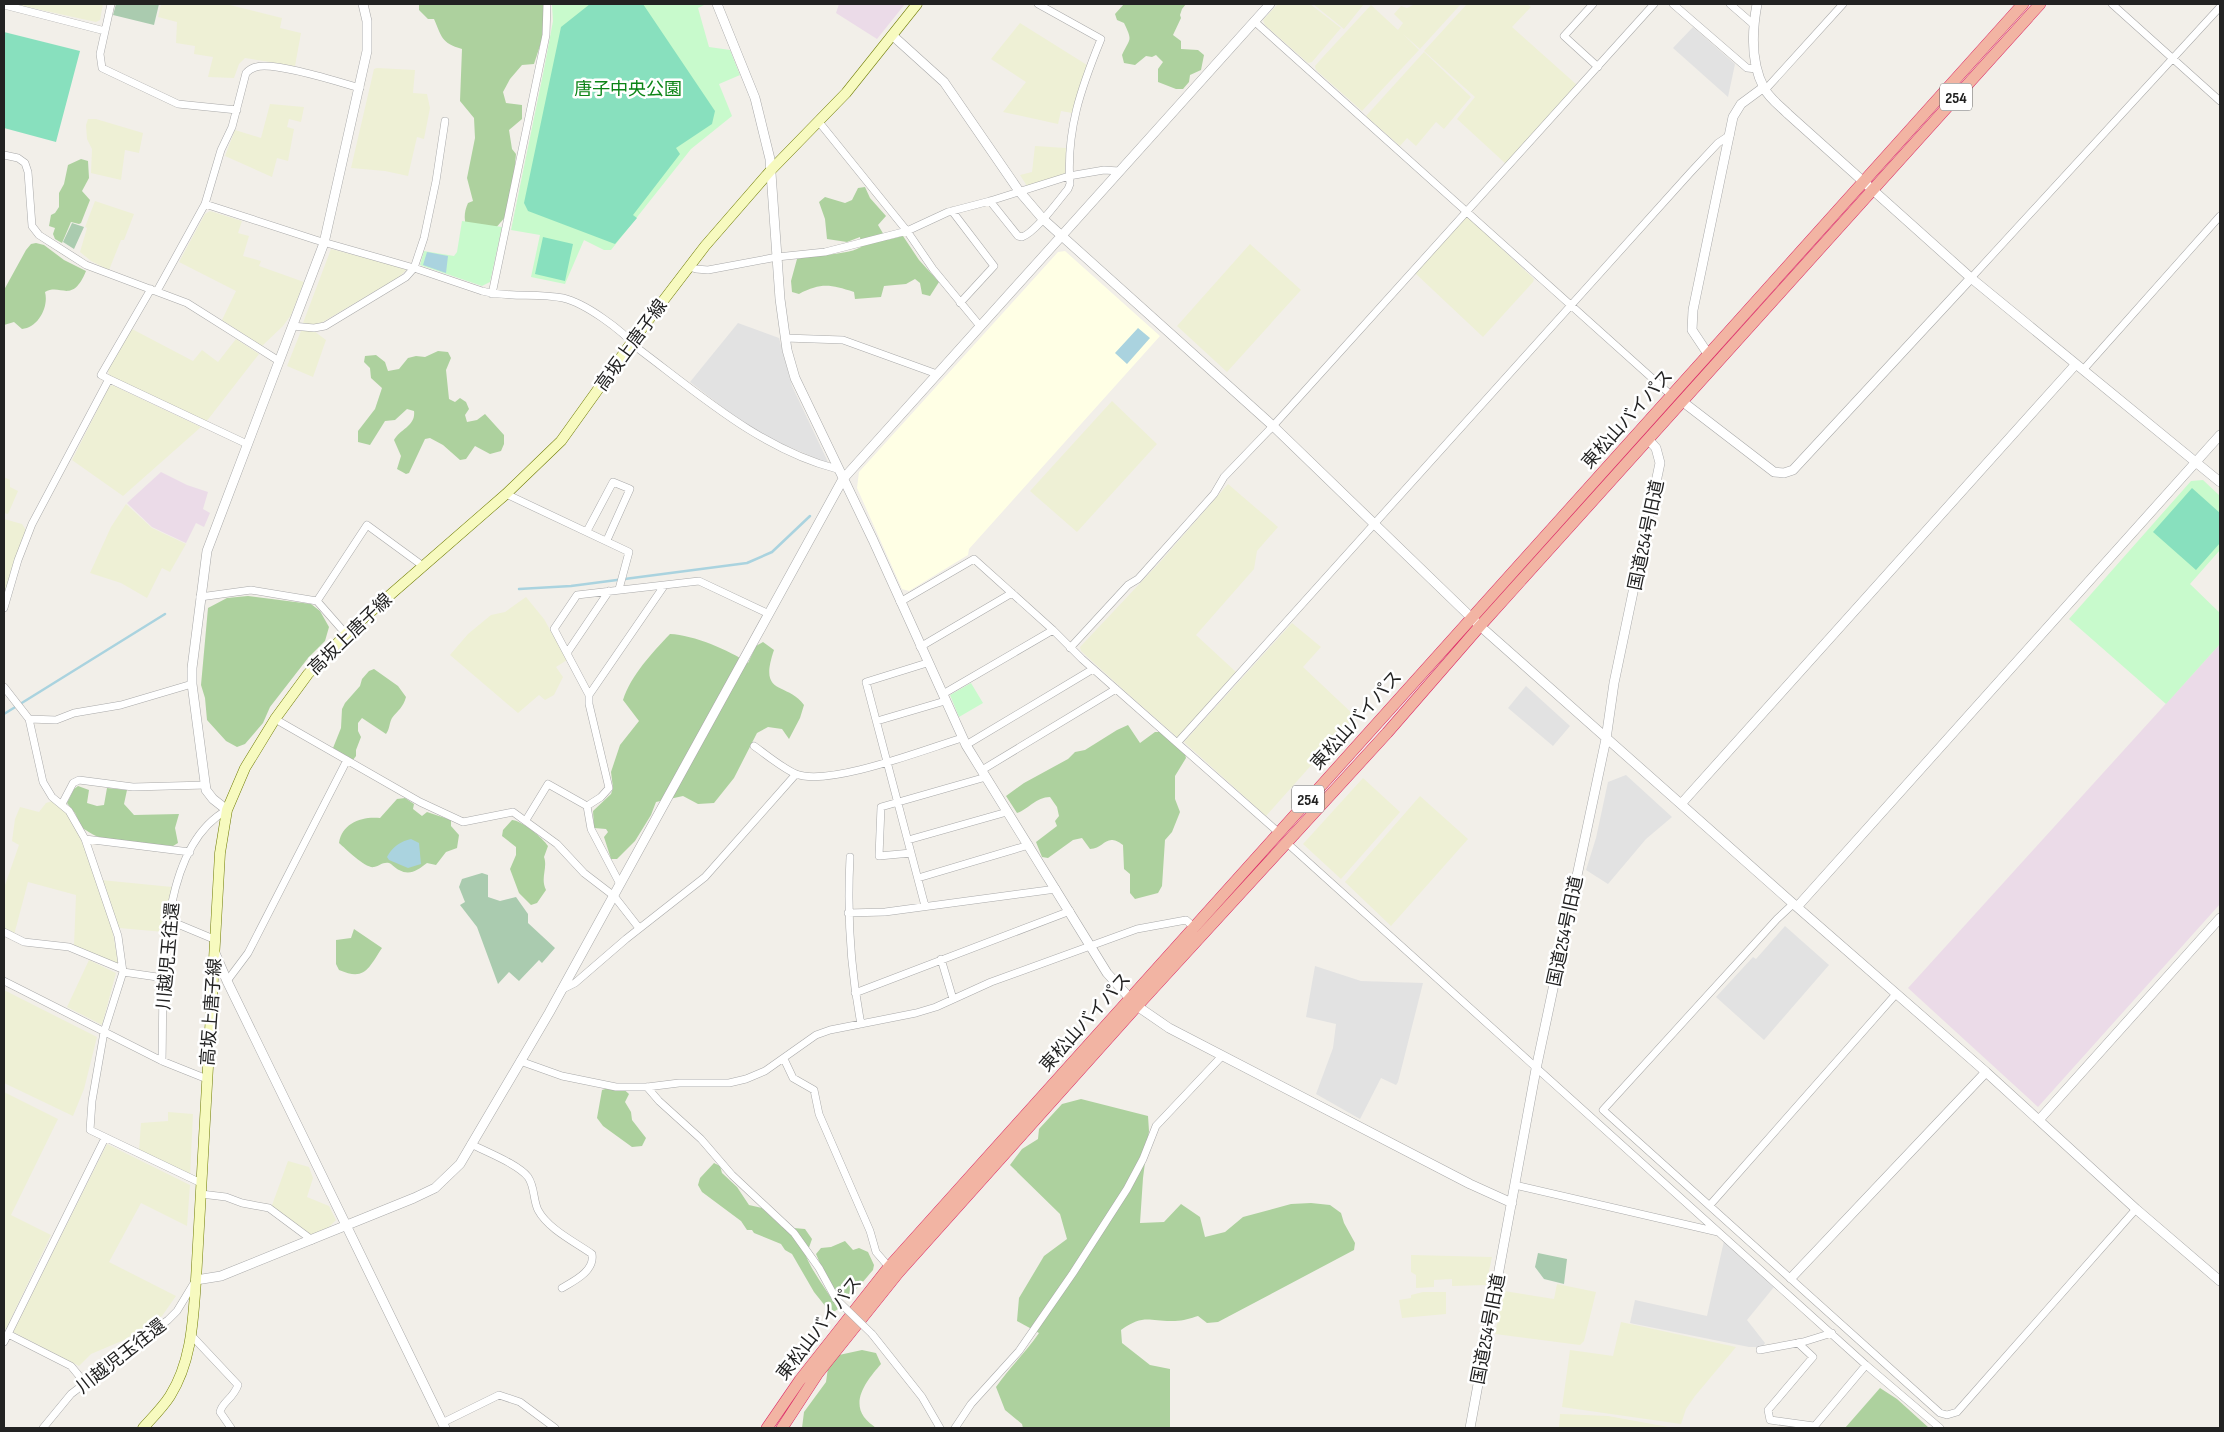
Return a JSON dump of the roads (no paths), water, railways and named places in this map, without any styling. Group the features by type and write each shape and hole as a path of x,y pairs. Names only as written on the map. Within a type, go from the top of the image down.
{"highway":[{"name":"254","path":"1864,181 2023,4"},
{"name":"254","path":"1873,190 2040,4"},
{"name":"東松山バイパス","path":"782,1428 818,1373 898,1273 1133,1002 1194,927 1864,181"},
{"name":"東松山バイパス","path":"767,1428 800,1380 889,1267 1133,1002 1287,842 1387,733 1480,626 1873,190"}],"main road":[{"name":"高坂上唐子線","path":"143,1428 170,1396 184,1365 191,1335 196,1280 220,854 227,810 245,768 275,719 308,674 346,634 506,494 560,441 632,342 733,212 846,93 917,4"}],"street":[{"path":"111,4 100,61 102,68 178,104 237,110"},
{"path":"492,294 546,35 547,4"},
{"path":"717,4 755,98 772,169 777,257 785,338 794,378 843,479 964,742 1107,973 1133,1002 1169,1028 1470,1184 1512,1203"},
{"path":"990,201 1018,236 1022,237 1029,233 1068,189 1071,136 1075,108 1101,39 1038,4"},
{"path":"196,1280 221,1276 347,1226 435,1188 460,1164 614,896 843,479 1270,4"},
{"path":"1593,4 1564,36 1598,67"},
{"path":"1070,648 1128,584 1138,579 1214,494 1224,477 1273,426 1654,4"},
{"path":"1730,4 1753,24"},
{"path":"1757,4 1753,24 1753,52 1757,69 1765,89 1788,114 1971,278 2220,482"},
{"path":"1708,354 1692,330 1692,310 1736,111 1749,98 1765,89 1843,4"},
{"path":"2112,4 2220,101"},
{"path":"4,5 105,31"},
{"path":"227,810 210,797 206,785 192,684 194,650 207,551 324,242 367,51 367,21 364,5"},
{"path":"1678,5 1747,68 1757,69"},
{"path":"1683,402 1774,472 1784,473 1792,470 2174,59 2220,7"},
{"path":"1254,21 1672,396"},
{"path":"892,35 944,82 1019,191 1042,219 1273,426 1471,618 1795,906 1986,1072 2136,1209 2220,1281"},
{"path":"247,444 101,374 205,204 221,150 237,110 246,73 254,67 260,66 303,72 360,88"},
{"path":"292,326 314,328 325,326 406,277 414,268 424,238 446,121"},
{"path":"819,122 907,231 933,269 980,326"},
{"path":"1178,742 1690,173 1718,143 1730,135"},
{"path":"4,155 18,158 25,163 28,172 32,226 35,231 86,265 187,303 279,361"},
{"path":"689,267 696,270 708,270 777,257 825,252 907,231 952,211 1069,176 1104,170 1119,171"},
{"path":"205,204 492,294 554,298 574,302 627,336 632,342 746,429 791,452 838,469"},
{"path":"952,211 994,266 960,303"},
{"path":"1681,804 2220,216"},
{"path":"785,338 843,340 937,374"},
{"path":"4,608 18,560 32,524 109,379"},
{"path":"2136,1209 1957,1412 1947,1416 1940,1413 1603,1110 1777,919 1795,906 2220,435"},
{"name":"国道254号旧道","path":"1470,1428 1536,1069 1606,738 1614,683 1660,463 1656,448 1648,439"},
{"path":"587,531 613,482 630,489 607,540"},
{"path":"506,494 629,552 619,589"},
{"path":"317,601 366,524 423,566"},
{"path":"900,602 974,559 1093,669 1278,832"},
{"path":"587,806 601,797 609,788 589,704 589,695 554,629 577,595 699,581 769,614"},
{"path":"589,695 664,586"},
{"path":"200,597 251,590 317,601 346,634"},
{"path":"567,653 608,591"},
{"path":"920,647 1012,593"},
{"path":"877,720 944,698 1053,630"},
{"path":"925,906 866,682 927,663"},
{"path":"754,746 796,774 828,776 964,742 1093,669"},
{"path":"29,719 56,720 74,713 121,704 192,684"},
{"path":"4,687 29,719 43,782 52,797 69,811 85,839 118,936 122,970 104,1032 92,1101 90,1130 201,1189 242,1203 269,1208 312,1240"},
{"path":"911,853 879,856 881,807 984,773 1116,689"},
{"path":"275,719 420,802 463,822 513,812 557,844 584,873 614,896 639,928"},
{"path":"227,980 248,954 348,760"},
{"path":"561,990 575,983 639,928 705,878 796,774"},
{"path":"62,804 73,783 79,780 133,787 206,785"},
{"path":"526,820 548,784 587,806"},
{"path":"587,806 591,829 620,884"},
{"name":"川越児玉往還","path":"162,1061 164,978 168,920 177,881 190,852 210,821 227,810"},
{"path":"908,840 1007,812"},
{"path":"85,839 190,852"},
{"path":"1287,842 1781,1289 1940,1428"},
{"path":"918,878 1029,845"},
{"path":"850,857 849,945 861,1024"},
{"path":"848,913 885,912 1056,889"},
{"path":"855,993 1070,911"},
{"path":"2039,1120 2220,918"},
{"path":"168,920 216,940"},
{"path":"520,1061 562,1076 616,1087 647,1087 679,1083 729,1083 746,1079 784,1059 816,1034 916,1013 991,982 1138,929 1186,920 1194,927"},
{"path":"4,932 24,942 69,947 122,970 164,978"},
{"path":"215,953 444,1426 499,1395 520,1402 555,1428"},
{"path":"941,959 953,999"},
{"path":"4,981 162,1061 207,1080"},
{"path":"1710,1205 1896,994"},
{"path":"955,1428 971,1404 1019,1351 1073,1273 1127,1189 1143,1159 1156,1126 1222,1056"},
{"path":"784,1059 793,1078 814,1090 819,1114 870,1231 876,1252 889,1267"},
{"path":"1781,1289 1986,1072"},
{"path":"647,1087 659,1101 701,1139 732,1175 794,1233 819,1268 836,1299 872,1334 922,1397 940,1428"},
{"path":"4,1342 105,1138"},
{"path":"471,1144 520,1169 528,1176 534,1190 539,1212 553,1226 592,1254 591,1263 586,1272 562,1288"},
{"path":"1515,1186 1718,1232"},
{"name":"川越児玉往還","path":"43,1428 59,1406 85,1383 168,1320 177,1310 196,1280"},
{"path":"1760,1350 1798,1343 1832,1333"},
{"path":"8,1334 71,1366 85,1383"},
{"path":"191,1335 238,1385 232,1398 221,1407 220,1412 223,1420 231,1428"},
{"path":"1798,1343 1813,1357 1768,1410 1770,1420 1813,1427 1866,1365"}],"water":[{"path":"427,252 448,256 446,273 423,265"},
{"path":"1138,328 1150,338 1127,364 1115,353"},
{"path":"411,839 419,843 421,864 408,868 389,860 387,857 394,847"}],"waterway":[{"path":"519,589 571,586 747,563 772,552 810,516"},
{"path":"4,714 165,614"}],"park label":[{"name":"唐子中央公園","path":"628,89"}]}
